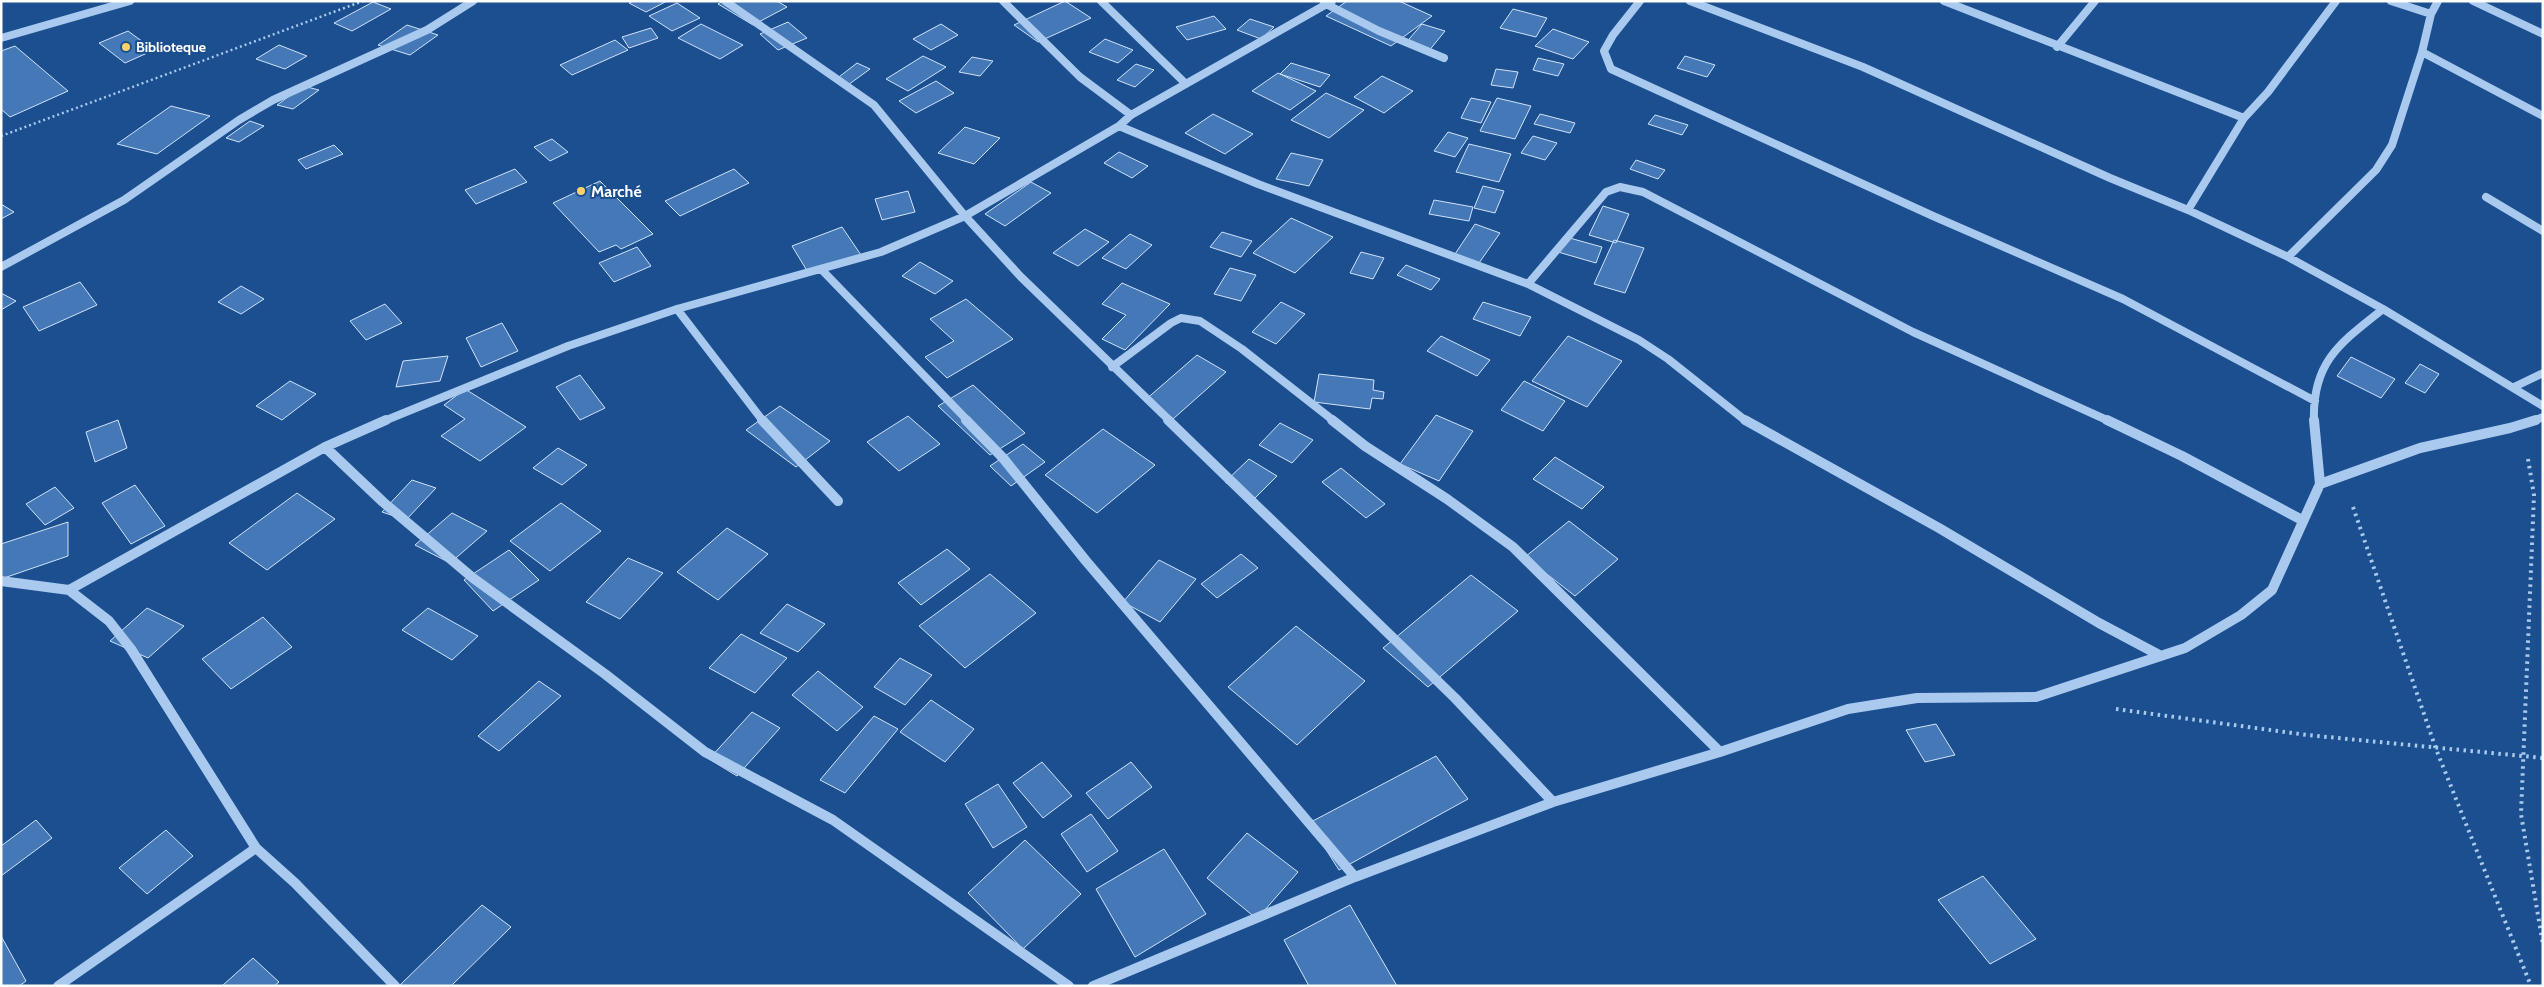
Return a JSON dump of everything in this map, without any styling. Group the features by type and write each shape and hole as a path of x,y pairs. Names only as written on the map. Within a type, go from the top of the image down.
{"street":[{"path":"1,38 130,1"},
{"path":"1,267 139,191 235,123 271,101 308,82 407,38 462,10 473,1"},
{"path":"725,1 874,105 965,216 1021,277 1456,698 1553,802"},
{"path":"1003,1 1079,77 1103,98 1131,115"},
{"path":"1101,1 1186,84"},
{"path":"1640,1 1613,35 1604,51 1611,69 1933,216 2123,299 2315,401"},
{"path":"1690,1 1863,67 2110,178 2188,210 2288,257 2383,309 2543,406"},
{"path":"1944,1 2056,47 2244,118"},
{"path":"2056,47 2095,1"},
{"path":"2188,210 2244,118 2268,92 2336,1"},
{"path":"2391,1 2431,14"},
{"path":"2288,257 2376,170 2392,145 2422,52 2431,14 2438,1"},
{"path":"2472,1 2543,34"},
{"path":"69,590 326,447 568,346 677,309 881,252 965,216 1118,126 1131,115 1327,2 1380,31 1444,58"},
{"path":"2422,52 2543,116"},
{"path":"1118,126 1258,184 1528,284 1639,339 1674,364 1736,415 1761,431 1939,528 2099,623 2161,656"},
{"path":"1528,284 1606,192 1614,187 1625,187 1643,192 1913,332 2036,386 2182,456 2302,520"},
{"path":"2486,197 2543,231"},
{"path":"821,269 1003,458 1086,562 1354,877"},
{"path":"677,309 766,425 838,501"},
{"path":"1094,986 1354,877 1553,802 1720,752 1848,709 1917,698 2036,697 2185,648 2208,636 2242,615 2272,590 2302,520 2320,484 2315,441 2315,401 2318,378 2327,362 2353,333 2383,309"},
{"path":"1112,367 1171,323 1181,318 1194,320 1207,326 1242,348 1365,446 1446,499 1513,547 1720,752"},
{"path":"2514,387 2543,373"},
{"path":"2320,484 2398,455 2453,440 2523,426 2543,417"},
{"path":"326,447 383,502 473,578 605,674 705,752 833,820 1069,986"},
{"path":"1,581 69,590 109,621 131,649 256,848 295,883 395,986"},
{"path":"58,986 256,848"}],"path":[{"path":"1,136 363,1"},
{"path":"2523,426 2534,494 2521,814 2543,945"},
{"path":"2344,476 2360,532 2436,749 2532,986"},
{"path":"2113,708 2307,735 2522,758 2543,758"}],"building":[{"path":"633,1 667,1 646,12 629,3"},
{"path":"723,1 777,1 787,7 753,25 718,4"},
{"path":"1065,1 1091,18 1038,42 1014,25"},
{"path":"1347,1 1399,1 1432,16 1391,46 1326,16"},
{"path":"373,2 391,9 352,31 334,23"},
{"path":"677,3 700,18 672,31 649,16"},
{"path":"1513,9 1547,18 1536,37 1500,28"},
{"path":"1214,16 1226,29 1187,40 1176,27"},
{"path":"1250,19 1274,27 1261,39 1237,30"},
{"path":"788,22 807,38 778,50 760,34"},
{"path":"701,24 743,45 720,59 678,38"},
{"path":"941,24 958,35 931,50 913,39"},
{"path":"1422,24 1445,31 1428,52 1404,45"},
{"path":"407,25 438,35 410,55 378,45"},
{"path":"651,28 658,38 629,48 622,37"},
{"path":"1553,29 1589,42 1573,59 1535,46"},
{"name":"Biblioteque","path":"128,31 154,50 125,63 99,43"},
{"path":"1105,39 1133,50 1118,63 1089,52"},
{"path":"615,40 628,50 572,75 560,65"},
{"path":"279,45 307,56 285,69 256,59"},
{"path":"15,46 68,91 10,117 1,109 1,51"},
{"path":"923,56 946,67 908,91 886,79"},
{"path":"1685,56 1715,65 1707,77 1677,68"},
{"path":"972,57 993,61 980,76 959,72"},
{"path":"1538,58 1564,64 1558,76 1533,70"},
{"path":"857,63 870,69 848,85 835,80"},
{"path":"1291,63 1330,75 1320,87 1280,74"},
{"path":"1136,64 1154,70 1135,87 1117,80"},
{"path":"1496,69 1518,72 1513,88 1491,85"},
{"path":"1278,73 1316,91 1290,110 1252,91"},
{"path":"1382,76 1413,91 1384,113 1354,97"},
{"path":"936,81 954,93 916,113 899,101"},
{"path":"303,86 319,90 293,109 277,105"},
{"path":"1326,93 1364,110 1329,138 1291,120"},
{"path":"1471,98 1491,102 1481,123 1461,118"},
{"path":"1497,98 1531,106 1515,139 1480,131"},
{"path":"171,106 210,116 157,154 117,144"},
{"path":"1213,114 1253,134 1225,154 1185,133"},
{"path":"1540,114 1575,123 1570,133 1534,124"},
{"path":"1655,115 1688,125 1682,135 1648,124"},
{"path":"250,121 264,126 239,142 226,138"},
{"path":"965,127 1000,138 974,164 938,153"},
{"path":"1448,132 1468,138 1455,157 1434,151"},
{"path":"1533,136 1557,143 1545,160 1521,153"},
{"path":"552,139 568,152 550,161 534,147"},
{"path":"1469,144 1511,154 1499,182 1456,172"},
{"path":"334,145 343,154 306,169 298,160"},
{"path":"1119,152 1148,166 1132,178 1104,163"},
{"path":"1291,153 1323,160 1309,186 1276,179"},
{"path":"1636,160 1665,170 1658,179 1630,169"},
{"path":"515,169 527,182 476,204 465,190"},
{"path":"734,169 749,183 680,216 665,201"},
{"path":"600,181 653,234 621,249 616,245 599,252 553,203"},
{"path":"1031,182 1051,193 1005,226 985,214"},
{"path":"1483,186 1504,191 1495,213 1474,208"},
{"path":"908,191 915,212 882,220 875,199"},
{"path":"1434,200 1473,207 1469,221 1429,214"},
{"path":"1,204 14,212 1,219"},
{"path":"1603,206 1629,214 1616,243 1589,235"},
{"path":"1291,218 1333,237 1295,273 1253,253"},
{"path":"1475,224 1500,233 1479,263 1455,254"},
{"path":"842,227 861,255 809,274 792,246"},
{"path":"1085,229 1109,242 1078,266 1053,253"},
{"path":"1222,232 1252,241 1241,257 1210,247"},
{"path":"1130,234 1152,245 1126,269 1102,258"},
{"path":"1566,237 1602,247 1596,263 1558,252"},
{"path":"1614,240 1644,248 1625,293 1594,284"},
{"path":"637,247 651,266 614,282 599,263"},
{"path":"1361,252 1384,258 1373,279 1350,273"},
{"path":"920,262 953,281 935,294 902,276"},
{"path":"1406,265 1440,279 1431,290 1397,275"},
{"path":"1230,268 1256,275 1241,301 1214,294"},
{"path":"80,282 97,305 39,331 23,307"},
{"path":"1122,283 1170,304 1125,350 1102,339 1126,315 1102,304"},
{"path":"241,286 264,299 241,314 218,302"},
{"path":"1,293 16,301 1,310"},
{"path":"966,299 1013,339 947,378 925,357 954,341 930,319"},
{"path":"1281,302 1305,314 1276,344 1252,332"},
{"path":"1483,302 1531,317 1520,336 1473,319"},
{"path":"385,304 402,323 366,340 350,321"},
{"path":"502,323 518,351 481,367 466,338"},
{"path":"1441,336 1490,360 1477,376 1427,351"},
{"path":"1568,336 1622,361 1587,407 1532,381"},
{"path":"1197,355 1226,372 1173,419 1144,401"},
{"path":"448,356 440,381 396,387 403,361"},
{"path":"2351,357 2395,379 2381,398 2337,376"},
{"path":"2420,364 2439,374 2425,393 2405,383"},
{"path":"1319,374 1374,380 1373,390 1384,392 1383,399 1372,398 1370,409 1314,402"},
{"path":"580,375 605,408 580,420 556,387"},
{"path":"290,381 316,394 282,420 256,406"},
{"path":"1524,381 1565,401 1543,431 1501,410"},
{"path":"973,385 1025,433 990,455 938,406"},
{"path":"465,389 526,427 480,461 441,436 465,419 444,405"},
{"path":"780,406 830,441 796,467 746,430"},
{"path":"1436,415 1473,431 1439,481 1400,464"},
{"path":"908,416 940,444 899,471 867,442"},
{"path":"118,420 127,448 95,462 86,432"},
{"path":"1280,423 1313,440 1292,463 1259,445"},
{"path":"1103,429 1155,465 1097,513 1045,475"},
{"path":"1023,444 1045,462 1011,486 990,466"},
{"path":"558,448 587,465 562,485 533,468"},
{"path":"1555,457 1604,487 1582,509 1533,479"},
{"path":"1249,459 1277,476 1253,500 1225,482"},
{"path":"1341,468 1385,504 1366,518 1322,482"},
{"path":"412,480 436,488 406,520 382,512"},
{"path":"135,485 165,526 131,544 102,503"},
{"path":"55,487 74,508 45,525 26,504"},
{"path":"297,493 335,519 267,570 229,543"},
{"path":"561,503 601,531 550,571 510,541"},
{"path":"452,513 487,531 450,563 415,545"},
{"path":"1569,521 1618,559 1575,596 1525,557"},
{"path":"68,522 68,556 1,579 1,544"},
{"path":"727,528 768,554 718,600 677,572"},
{"path":"947,549 970,569 921,605 898,583"},
{"path":"509,550 539,580 493,611 464,580"},
{"path":"1241,554 1258,568 1217,598 1201,584"},
{"path":"628,558 663,573 620,619 586,602"},
{"path":"1159,560 1196,579 1160,622 1123,602"},
{"path":"990,574 1036,613 965,668 919,626"},
{"path":"1471,575 1518,611 1428,687 1383,648"},
{"path":"787,604 825,624 798,652 760,633"},
{"path":"147,608 184,626 148,658 110,641"},
{"path":"428,608 478,636 452,660 402,630"},
{"path":"263,617 292,647 231,689 202,659"},
{"path":"1296,626 1365,681 1297,745 1228,687"},
{"path":"741,634 787,658 755,693 709,668"},
{"path":"900,658 932,675 905,705 874,687"},
{"path":"818,671 863,707 837,731 792,695"},
{"path":"539,681 561,696 499,751 478,736"},
{"path":"931,700 974,729 945,762 900,732"},
{"path":"752,712 780,728 737,776 709,759"},
{"path":"874,716 898,729 845,793 820,780"},
{"path":"1936,724 1955,755 1925,762 1906,730"},
{"path":"1436,756 1468,799 1339,870 1309,823"},
{"path":"1042,762 1072,796 1043,818 1013,783"},
{"path":"1131,762 1152,787 1108,819 1086,793"},
{"path":"998,784 1027,827 993,848 965,804"},
{"path":"1091,814 1118,851 1087,872 1061,834"},
{"path":"36,820 52,838 1,876 1,846"},
{"path":"166,830 193,856 147,894 119,868"},
{"path":"1247,833 1298,872 1257,919 1207,878"},
{"path":"1025,840 1081,894 1023,949 968,893"},
{"path":"1164,849 1206,914 1135,957 1096,889"},
{"path":"1983,876 2036,939 1990,964 1938,900"},
{"path":"482,905 511,927 451,986 399,986"},
{"path":"1350,905 1397,986 1309,986 1284,940"},
{"path":"1,936 26,981 19,986 1,986"},
{"path":"253,958 279,982 274,986 222,986"}],"place":[{"name":"Biblioteque","path":"126,47"},
{"name":"Marché","path":"581,191"}]}
